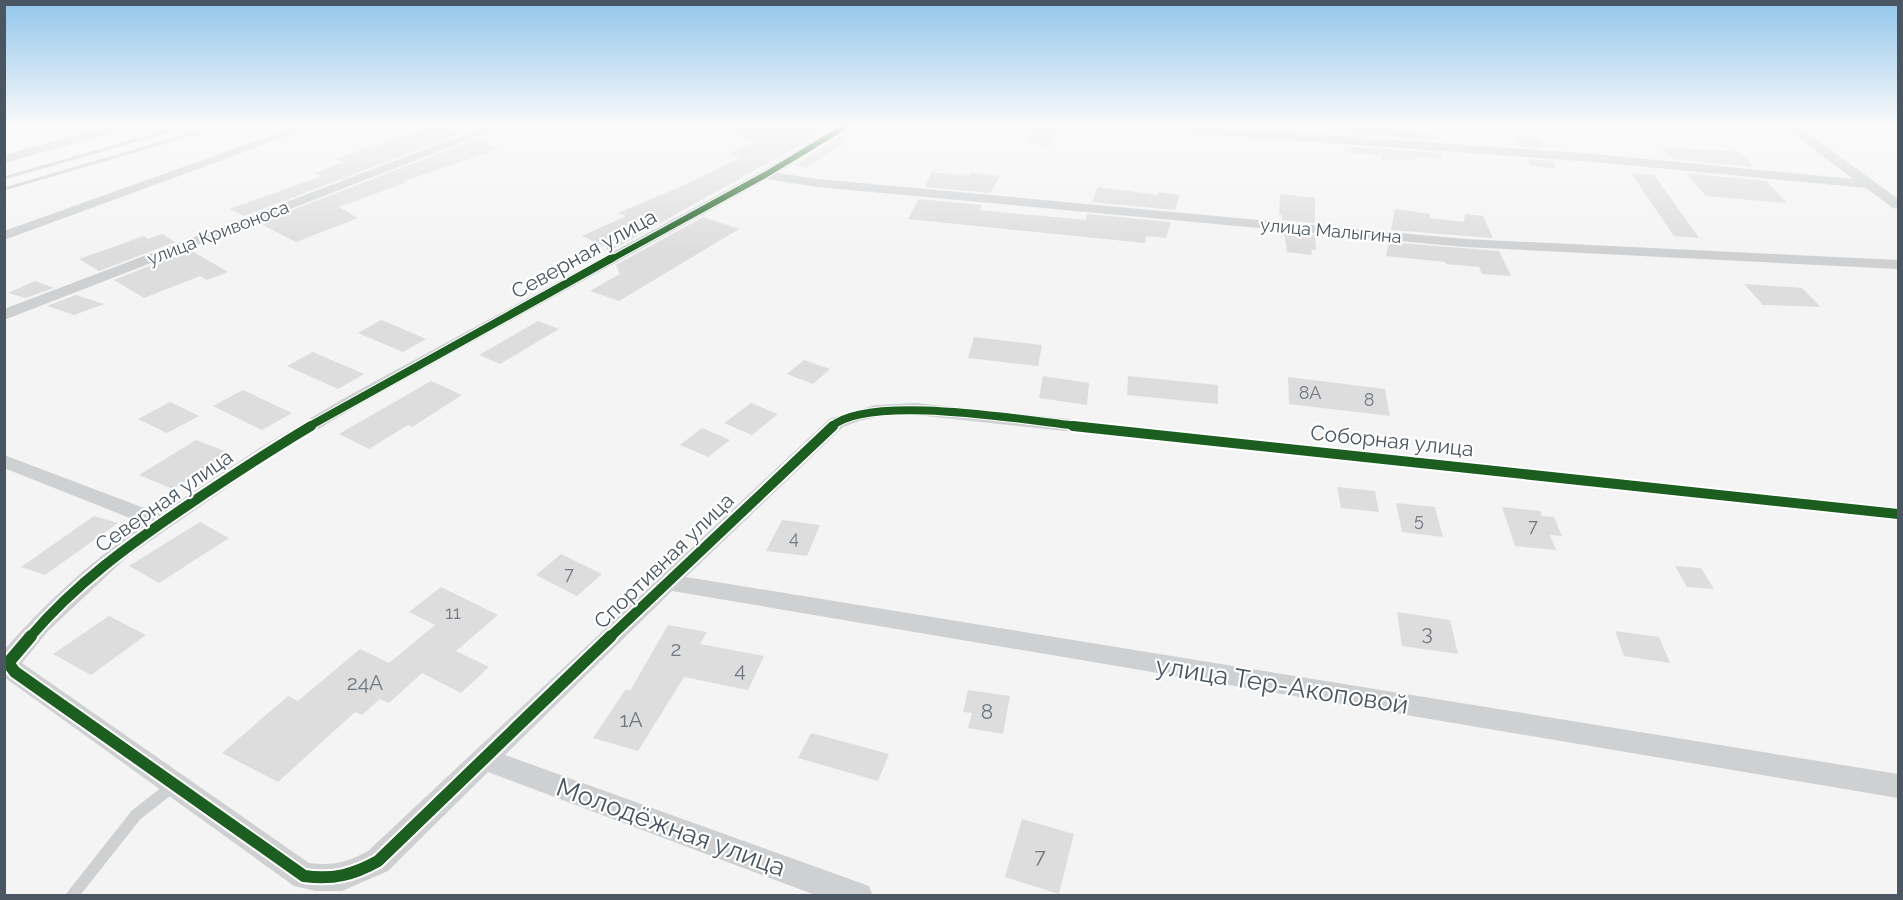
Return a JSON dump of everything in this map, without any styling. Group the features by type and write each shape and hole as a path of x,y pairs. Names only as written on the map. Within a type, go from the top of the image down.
{"street":[{"path":"4,236 193,168"},
{"name":"улица Кривоноса","path":"4,315 388,168"},
{"name":"Северная улица","path":"484,759 378,861 356,873 331,880 304,876 15,672 8,663 40,625 119,552 160,522 265,453 354,400 777,168"},
{"path":"1700,168 1869,184"},
{"path":"1847,168 1899,205"},
{"name":"улица Малыгина","path":"765,175 817,183 1112,212 1465,243 1899,265"},
{"name":"Соборная улица","path":"881,408 916,409 1899,514"},
{"name":"Спортивная улица","path":"484,759 666,582 836,423 857,414 881,408"},
{"path":"4,461 160,522"},
{"name":"улица Тер-Акоповой","path":"666,582 1899,786"},
{"name":"Молодёжная улица","path":"484,759 858,896"}],"lane":[{"path":"72,896 136,815 175,785"}],"building":[{"path":"328,168 370,168 244,216 229,209 322,176 315,173"},
{"path":"401,168 443,168 339,207 358,218 296,242 259,223"},
{"path":"718,168 759,168 608,252 606,247 582,236 626,216 618,213"},
{"path":"932,172 968,176 971,172 1000,176 990,193 925,187"},
{"path":"1631,173 1654,175 1699,238 1674,236"},
{"path":"1686,173 1766,181 1787,203 1706,196"},
{"path":"1098,187 1158,195 1159,192 1180,195 1175,210 1092,202"},
{"path":"1280,194 1315,198 1315,223 1282,220 1282,215 1279,215"},
{"path":"919,199 982,205 979,210 1086,220 1087,214 1171,222 1166,238 1146,236 1145,243 908,219"},
{"path":"1395,209 1430,214 1430,218 1464,222 1465,214 1483,216 1493,238 1391,230"},
{"path":"703,217 739,229 619,301 590,291 620,274 616,265"},
{"path":"1284,232 1315,235 1316,250 1311,249 1312,255 1287,252"},
{"path":"162,234 175,242 99,271 79,259 144,236 148,239"},
{"path":"1389,242 1499,251 1511,276 1482,274 1479,267 1386,256"},
{"path":"190,250 228,272 207,280 200,276 144,298 114,280"},
{"path":"35,281 54,288 25,298 8,293"},
{"path":"1744,284 1802,288 1821,307 1763,305"},
{"path":"76,295 104,304 74,315 47,306"},
{"path":"381,320 426,339 403,352 358,333"},
{"path":"538,321 559,329 500,364 479,355"},
{"path":"974,337 1042,345 1038,366 968,358"},
{"path":"313,352 364,374 338,389 287,366"},
{"path":"804,360 830,369 813,384 787,374"},
{"path":"1043,376 1089,383 1087,405 1039,398"},
{"path":"1128,376 1218,385 1218,404 1127,395"},
{"path":"1288,377 1385,389 1390,416 1289,404"},
{"path":"431,381 462,395 412,427 408,425 369,449 339,434"},
{"path":"243,390 292,413 262,430 213,406"},
{"path":"170,402 199,416 167,433 138,419"},
{"path":"751,403 778,414 752,435 724,423"},
{"path":"702,428 730,440 708,457 680,445"},
{"path":"196,440 230,453 173,489 139,475"},
{"path":"1337,487 1375,491 1379,512 1341,508"},
{"path":"1396,503 1435,507 1443,537 1402,532"},
{"path":"1502,507 1540,511 1542,516 1554,517 1562,536 1550,535 1556,550 1515,546"},
{"path":"94,516 118,523 45,575 21,567"},
{"path":"782,520 820,525 807,556 766,551"},
{"path":"200,522 229,538 159,583 129,566"},
{"path":"561,554 602,574 577,596 536,575"},
{"path":"1675,566 1701,568 1714,589 1687,587"},
{"path":"441,587 498,615 456,651 489,667 461,693 422,673 389,703 380,699 362,715 355,712 278,782 222,753 288,696 298,701 360,649 389,663 435,625 409,612"},
{"path":"1397,612 1450,620 1458,654 1402,646"},
{"path":"109,616 146,635 91,675 53,654"},
{"path":"668,625 707,632 700,644 764,656 748,690 684,677 638,751 593,738 626,689 630,691"},
{"path":"1615,631 1659,637 1670,663 1624,656"},
{"path":"968,690 1010,696 1003,734 968,728 972,713 963,712"},
{"path":"811,733 889,754 878,781 798,758"},
{"path":"1022,819 1074,834 1059,894 1005,877"}],"railway":[{"path":"4,178 39,168"},
{"path":"4,189 76,168"}],"cycle path":[{"path":"777,168 354,400 265,453 119,552 40,625 8,663 15,672 304,876 334,878 350,875 378,861 667,582 836,423 857,415 894,409 916,409 1898,514"}]}
